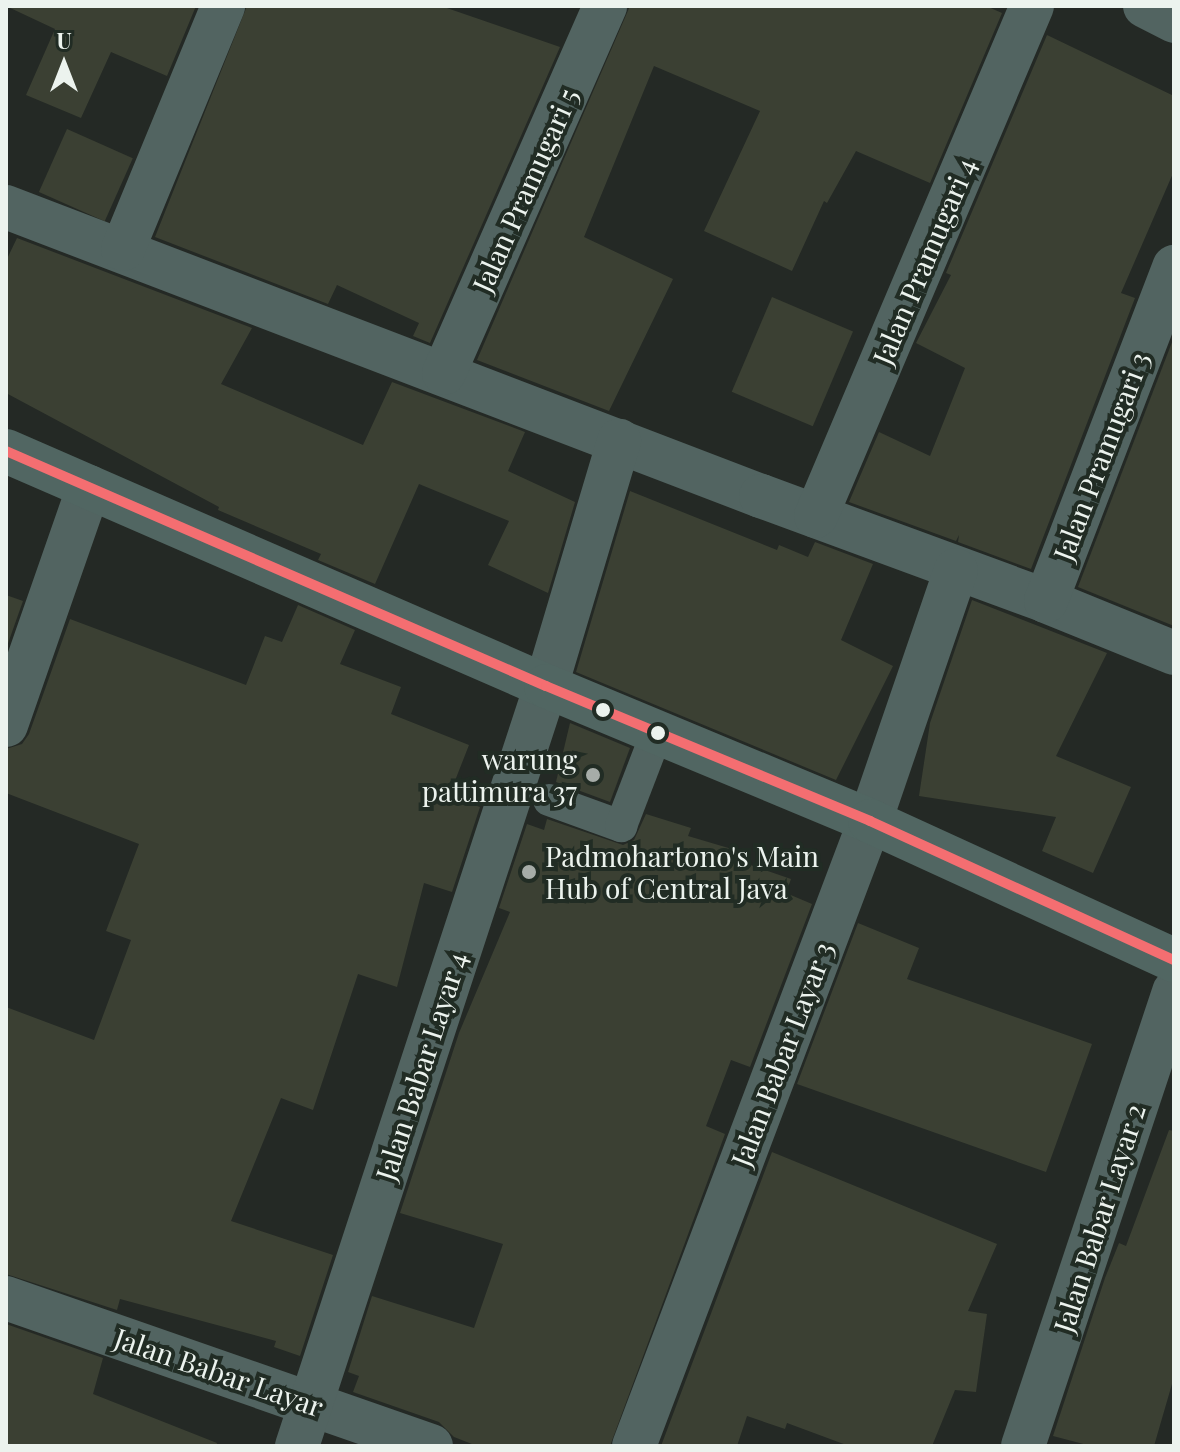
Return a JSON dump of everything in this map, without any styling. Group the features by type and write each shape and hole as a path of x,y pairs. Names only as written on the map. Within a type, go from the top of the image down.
{"main road":[{"path":"6,451 546,686 870,821 1174,960"}],"street":[{"path":"123,249 223,6"},
{"name":"Jalan Pramugari 5","path":"444,373 605,6"},
{"name":"Jalan Pramugari 4","path":"816,516 1032,6"},
{"path":"1145,6 1174,21"},
{"path":"6,207 123,249 956,570 1046,601 1174,653"},
{"name":"Jalan Pramugari 3","path":"1046,601 1174,267"},
{"name":"Jalan Babar Layar 4","path":"297,1446 546,686 619,441"},
{"path":"6,725 89,487"},
{"name":"Jalan Babar Layar 3","path":"634,1446 870,821 956,570"},
{"name":"Jalan Babar Layar 2","path":"1023,1446 1174,991"},
{"name":"Jalan Babar Layar","path":"6,1298 431,1446"}],"lane":[{"path":"549,800 621,826 657,732"}],"building":[{"path":"6,6 196,6 167,76 111,52 81,118 26,95 55,29"},
{"path":"247,6 441,6 560,47 430,343 413,336 419,323 337,285 328,304 155,237"},
{"path":"630,6 986,6 1002,13 930,183 856,151 827,203 824,201 792,271 704,231 760,111 654,66 584,237 673,279 609,411 477,360"},
{"path":"1047,35 1174,96 1174,171 1121,293 1135,298 1031,569 958,542 959,535 956,541 849,502 879,432 930,456 965,368 916,343 951,275 946,273"},
{"path":"67,129 133,158 105,221 39,192"},
{"path":"17,238 252,328 221,384 363,445 392,382 525,432 508,471 575,502 548,593 488,565 509,521 419,484 375,584 318,560 321,554 218,510 219,507 6,393 6,261"},
{"path":"772,297 853,331 813,426 732,392"},
{"path":"1174,337 1174,626 1078,587"},
{"path":"630,491 777,550 779,545 808,557 815,542 873,564 841,640 893,666 836,780 576,672"},
{"path":"6,595 23,601 6,649"},
{"path":"972,600 1107,653 1056,756 1131,787 1093,873 1042,851 1056,817 919,796 930,723"},
{"path":"298,605 355,630 340,664 401,687 391,714 469,745 449,796 480,807 452,892 424,883 397,987 358,974 313,1110 281,1098 231,1221 333,1255 300,1356 274,1347 276,1341 120,1299 117,1310 6,1274 6,1007 94,1040 131,940 106,931 139,844 6,793 6,749 22,744 29,734 70,619 246,685 265,636 282,642"},
{"name":"warung pattimura 37","path":"570,723 630,748 610,802 556,782"},
{"path":"646,814 691,828 688,836 742,852 739,861 791,879 786,893 812,904 750,1067 731,1060 706,1126 725,1134 610,1446 477,1446 454,1437 439,1422 353,1392 359,1376 348,1372 372,1296 474,1328 503,1244 400,1213 459,1033 510,912 499,908 527,824 544,830 547,819 623,845 634,840"},
{"path":"858,923 919,948 907,979 1092,1044 1046,1172 797,1084"},
{"path":"1169,1130 1174,1131 1174,1377 1154,1446 1091,1446 1053,1436 1105,1278 1119,1243 1126,1246"},
{"path":"772,1152 997,1244 968,1311 987,1314 976,1392 955,1390 932,1446 849,1446 787,1423 785,1429 747,1416 737,1446 661,1446"},
{"path":"6,1324 103,1358 93,1394 217,1443 216,1446 6,1446"}],"transit line":[{"path":"6,451 546,686 870,821 1174,960"}],"place":[{"name":"warung pattimura 37","path":"593,775"},
{"name":"Padmohartono's Main Hub of Central Java","path":"529,872"}]}
